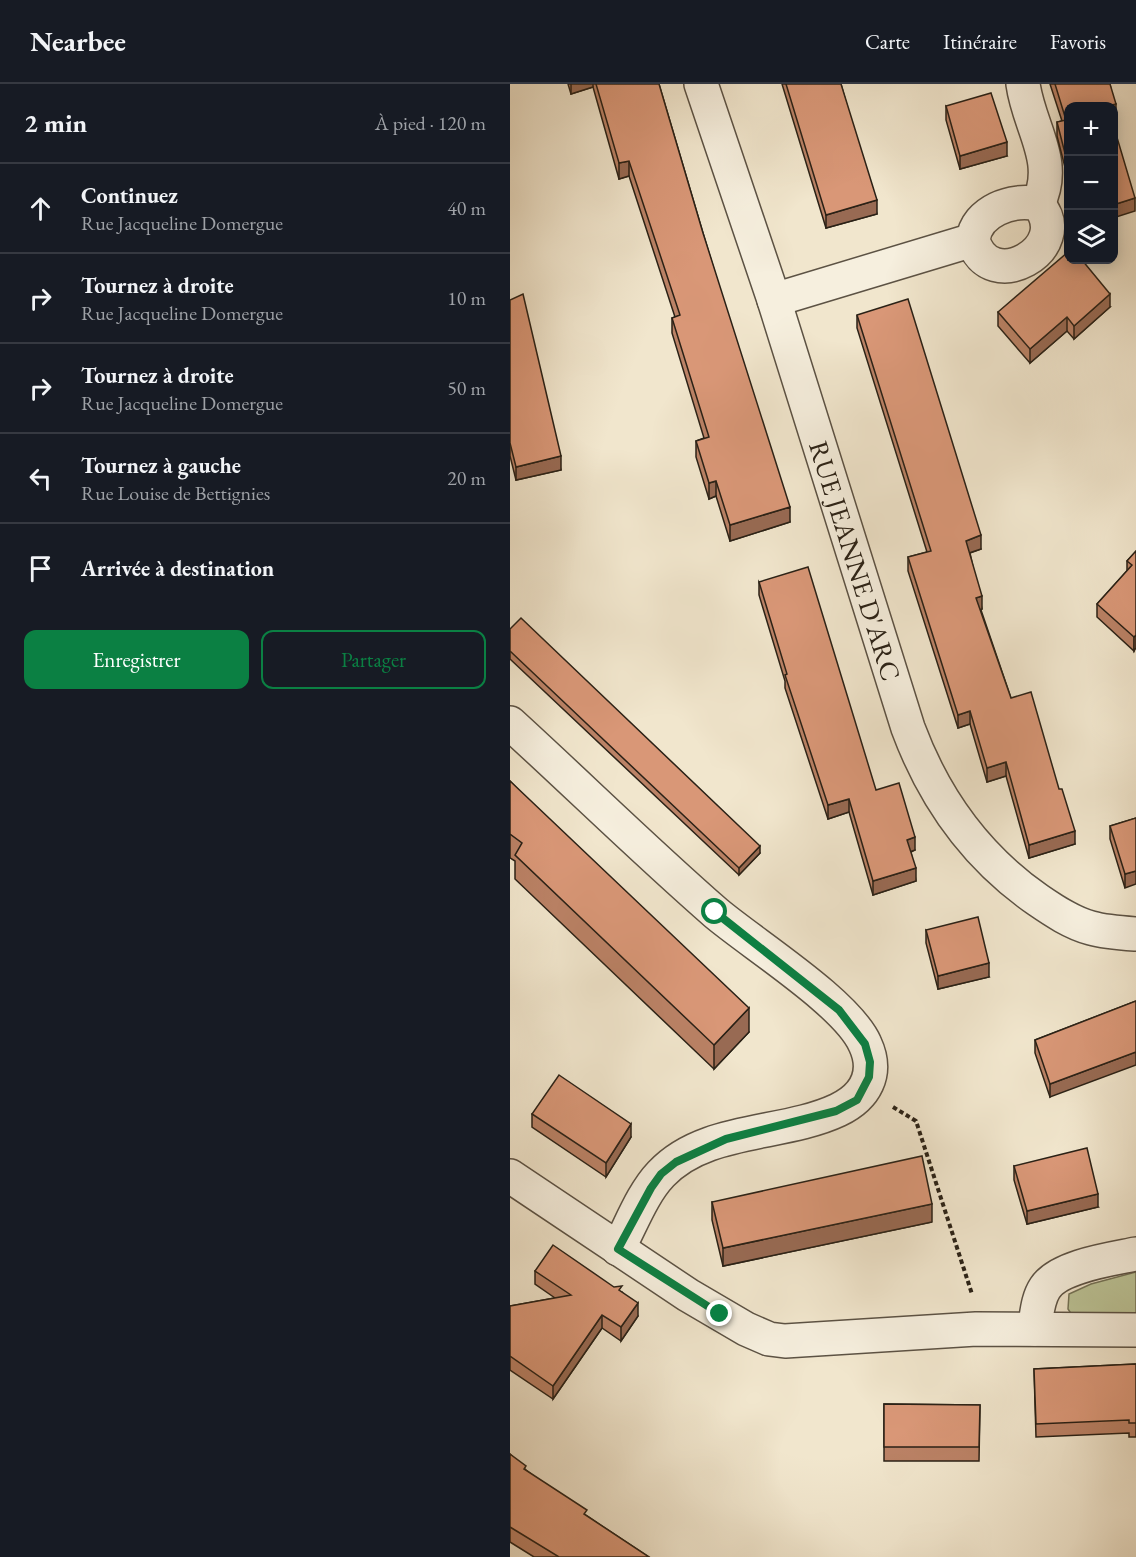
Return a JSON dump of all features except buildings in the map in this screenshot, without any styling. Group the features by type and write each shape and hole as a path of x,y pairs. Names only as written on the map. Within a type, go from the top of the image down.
{"street":[{"name":"RUE JEANNE D'ARC","path":"701,84 774,300 908,728 933,787 981,852 1026,892 1070,920 1089,928 1136,934"},
{"path":"1023,84 1047,169 1045,190 1038,204"},
{"path":"1016,203 1038,204 1044,212 1048,235 1039,250 1014,266 992,265 982,259 973,240 979,220 990,212 1016,203"},
{"path":"774,300 973,240"},
{"path":"510,723 715,912 839,1010 865,1044 870,1062 865,1088 857,1100 836,1111 726,1139 676,1162 661,1174 651,1188 618,1249"},
{"path":"510,1176 688,1295 769,1340 785,1341 976,1329 1136,1330"},
{"path":"1034,1329 1039,1301 1050,1282 1078,1268 1136,1254"}],"path":[{"path":"865,1088 916,1121 972,1291"}],"green space":[{"path":"1136,1272 1136,1319 1074,1318 1068,1309 1069,1294 1091,1284"}],"route":[{"path":"715,912 839,1010 856,1029 865,1044 870,1062 869,1077 857,1100 836,1111 707,1146 676,1162 661,1174 651,1188 618,1249 720,1314"}]}
